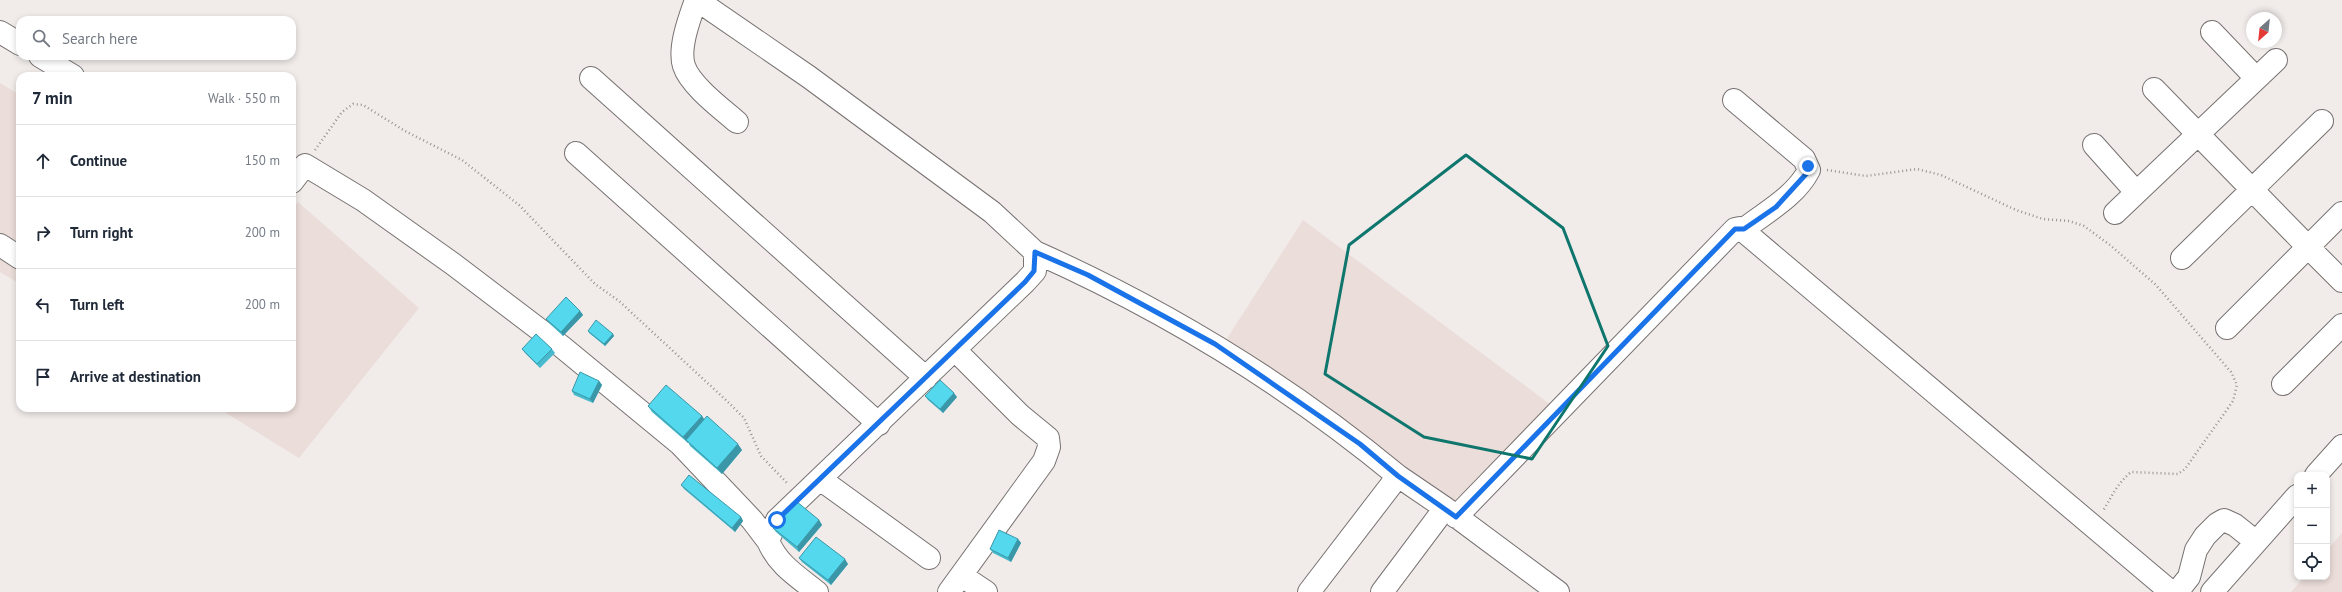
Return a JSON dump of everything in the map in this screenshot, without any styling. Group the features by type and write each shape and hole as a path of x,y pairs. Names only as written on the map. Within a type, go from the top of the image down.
{"street":[{"path":"737,122 695,83 684,67 683,56 687,25 697,0 816,82 992,212 1035,252 1088,275 1215,344 1360,444 1398,476 1558,592"},
{"path":"0,32 16,42"},
{"path":"2212,32 2256,78"},
{"path":"47,60 66,72"},
{"path":"2115,213 2197,133 2276,60"},
{"path":"591,78 926,378"},
{"path":"2154,89 2342,281"},
{"path":"1382,592 1451,513 1735,229 1744,229 1776,207 1798,185 1807,173 1808,166 1804,160 1734,100"},
{"path":"2182,258 2322,121"},
{"path":"2094,145 2136,192"},
{"path":"576,153 879,424"},
{"path":"296,177 305,165 370,204 453,264 561,346 680,444 752,520 768,541 774,556 786,568 817,592"},
{"path":"2227,328 2342,213"},
{"path":"1744,229 2172,592"},
{"path":"0,245 16,255"},
{"path":"768,541 777,520 879,424 1034,271 1035,252"},
{"path":"2283,384 2342,325"},
{"path":"955,350 1020,415 1048,438 1049,447 1044,461 956,584 986,592"},
{"path":"2319,472 2342,446"},
{"path":"1309,592 1398,476"},
{"path":"820,479 929,558"},
{"path":"2212,592 2255,541 2294,499"},
{"path":"2177,592 2189,578 2196,550 2217,524 2224,520 2235,525 2255,541"}],"path":[{"path":"305,165 342,112 353,104 363,106 405,131 462,160 519,206 595,284 620,301 728,402 744,418 761,456 801,498"},
{"path":"1808,166 1866,176 1917,169 1941,175 2016,210 2043,219 2069,221 2084,226 2110,245 2156,286 2231,372 2237,385 2233,401 2185,470 2178,474 2131,472 2120,481 2100,517 2089,522"}],"highlighted area":[{"path":"1466,155 1563,228 1608,346 1532,459 1424,437 1325,374 1349,245"}],"shaded area":[{"path":"0,83 16,93 16,282 0,272"},
{"path":"298,202 419,308 299,458 224,412 296,412 296,204"},
{"path":"1303,220 1555,408 1457,504 1226,340"},
{"path":"2342,533 2342,592 2291,592 2301,580 2330,580 2330,547"}],"building":[{"path":"566,297 580,311 561,332 546,319"},
{"path":"596,320 613,334 604,344 588,331"},
{"path":"536,334 552,349 537,364 522,349"},
{"path":"580,372 599,381 590,399 572,391"},
{"path":"940,380 954,393 940,409 925,396"},
{"path":"666,385 702,416 683,437 648,406"},
{"path":"707,416 738,444 717,468 686,440"},
{"path":"689,475 741,517 732,528 681,485"},
{"path":"796,501 819,520 797,547 773,528"},
{"path":"999,530 1018,539 1008,558 990,549"},
{"path":"816,537 845,559 828,580 799,558"}],"route":[{"path":"777,520 905,399 1025,282 1034,271 1035,252 1088,275 1215,344 1360,444 1398,476 1456,517 1735,229 1744,229 1776,207 1798,185 1809,170 1808,166"}]}
